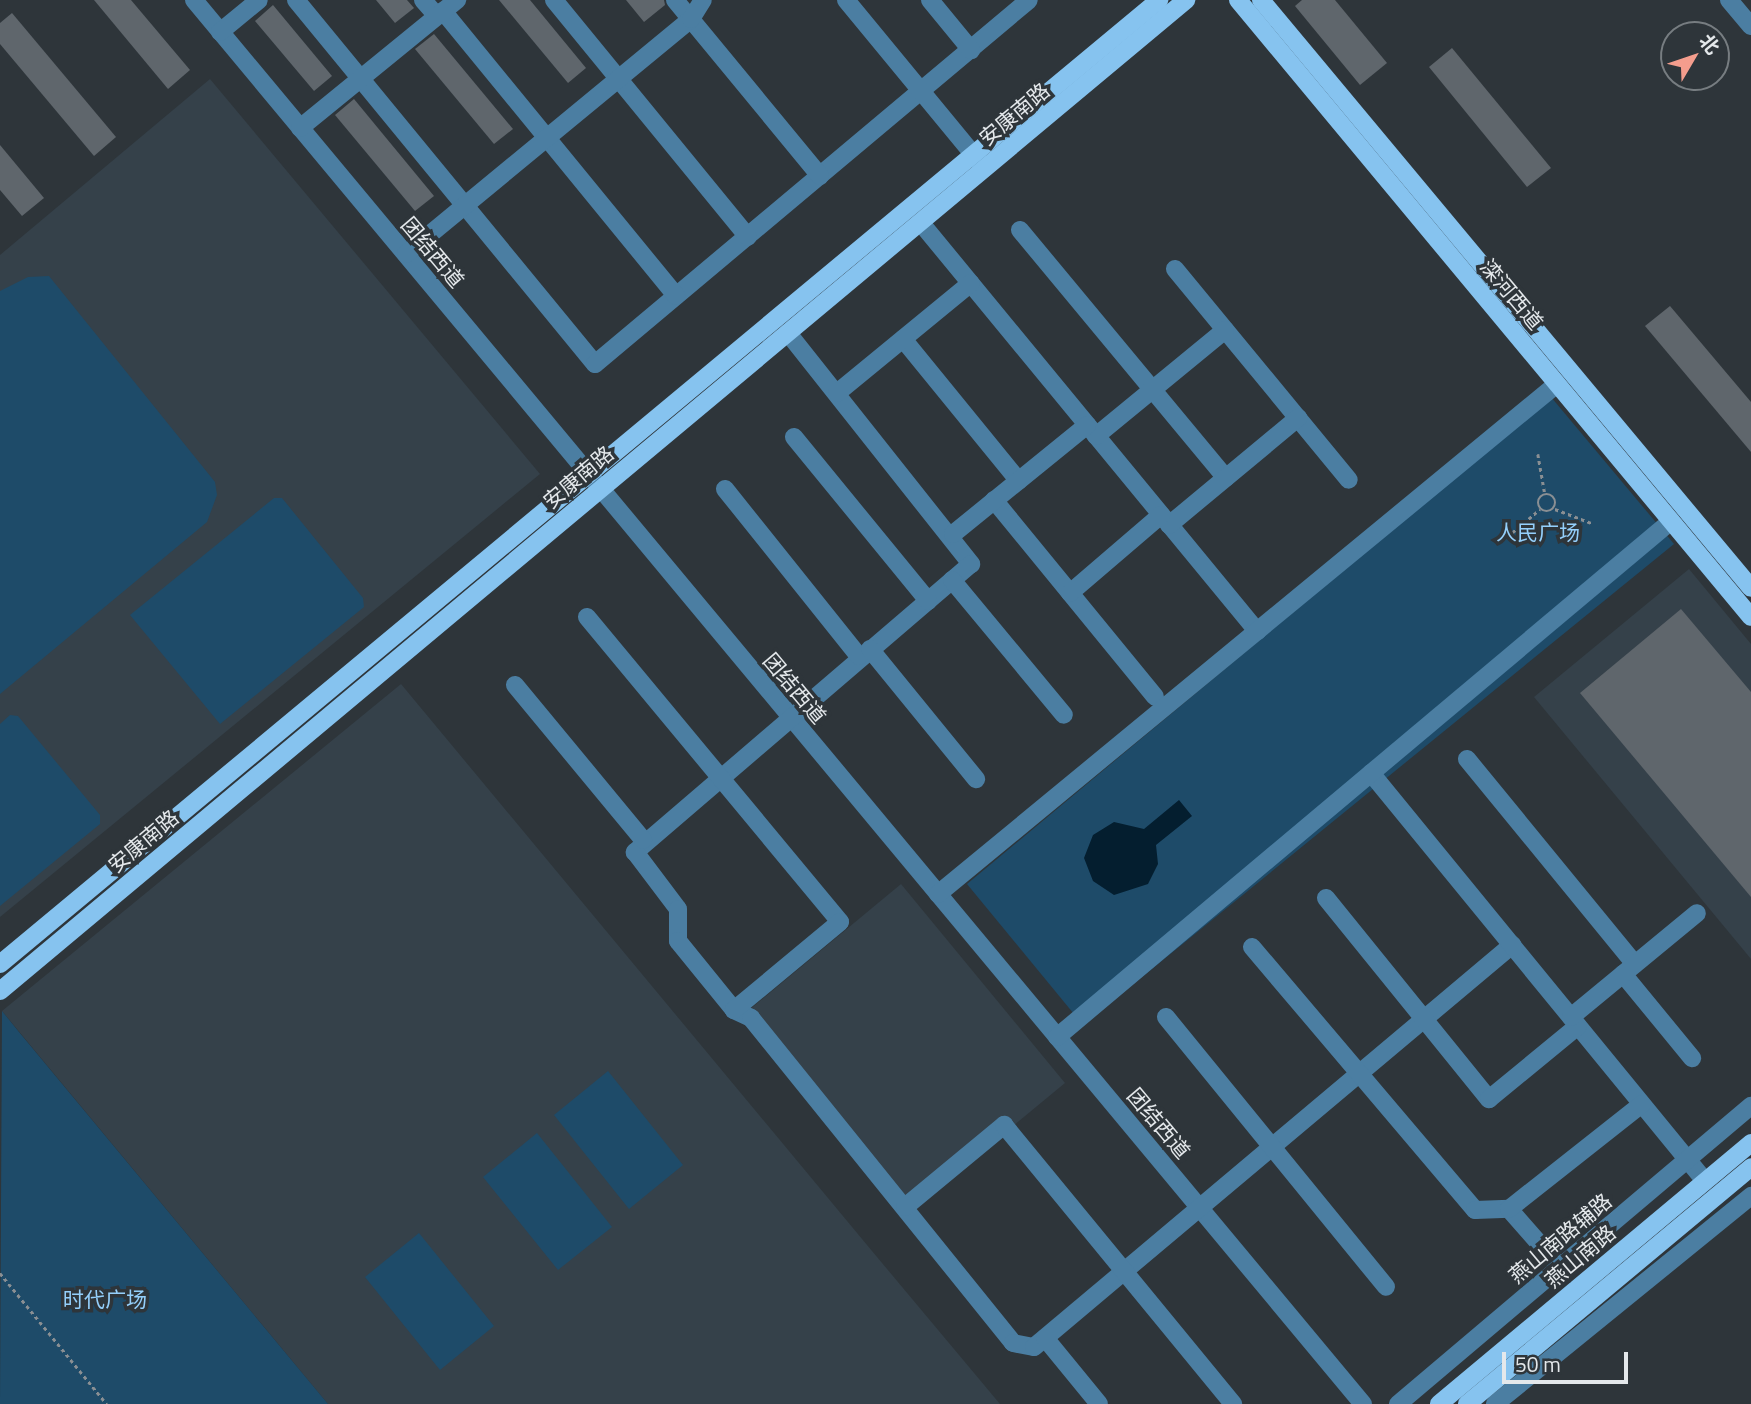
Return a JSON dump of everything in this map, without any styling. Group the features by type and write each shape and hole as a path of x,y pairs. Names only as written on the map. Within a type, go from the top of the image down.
{"main road":[{"name":"安康南路","path":"0,991 921,223 979,161 1159,0"},
{"name":"安康南路","path":"0,964 589,474 979,161 1186,0"},
{"name":"滦河西道","path":"1238,0 1751,617"},
{"name":"滦河西道","path":"1261,0 1751,588"},
{"name":"燕山南路","path":"1439,1404 1751,1143"},
{"name":"燕山南路","path":"1467,1404 1751,1167"}],"street":[{"name":"团结西道","path":"194,0 1363,1404"},
{"path":"220,32 259,0"},
{"path":"296,0 595,364 1029,0"},
{"path":"424,0 445,9 676,296"},
{"path":"554,0 748,237"},
{"path":"675,0 820,176"},
{"path":"405,254 691,19 703,0"},
{"path":"846,0 979,161"},
{"path":"930,0 971,50"},
{"path":"1730,0 1751,26"},
{"path":"300,128 445,9"},
{"path":"921,223 1257,631"},
{"path":"1020,230 1226,478"},
{"path":"1174,269 1349,480"},
{"path":"837,393 971,283"},
{"path":"953,534 1018,481 1153,390 1225,330"},
{"path":"788,333 953,534 971,564 643,840 635,852 639,864 678,909 678,941 734,1010 751,1018 1013,1343 1024,1349 1045,1338 1512,945"},
{"path":"903,339 1018,481"},
{"path":"938,894 1558,384"},
{"path":"1070,593 1165,520 1226,478 1298,418"},
{"path":"794,437 928,601"},
{"path":"726,489 976,779"},
{"path":"994,500 1155,697"},
{"path":"1057,1037 1671,521"},
{"path":"952,580 1064,715"},
{"path":"587,617 840,922 734,1010"},
{"path":"515,685 643,840"},
{"path":"1467,759 1629,969 1692,1058"},
{"path":"1371,773 1705,1181"},
{"path":"1326,898 1489,1100 1629,969 1697,913"},
{"path":"1252,947 1475,1210 1509,1209 1642,1104"},
{"path":"1166,1017 1386,1287"},
{"name":"燕山南路辅路","path":"1398,1404 1751,1106"},
{"path":"905,1207 1004,1125 1233,1404"},
{"path":"1495,1404 1751,1196"},
{"path":"1509,1209 1560,1267"},
{"path":"1045,1338 1099,1404"}],"path":[{"path":"1507,537 1540,509 1545,494 1538,454"},
{"path":"1545,494 1556,498 1555,509"},
{"path":"1540,509 1555,509 1592,523"},
{"path":"0,1273 107,1404"}],"shaded area":[{"path":"210,79 540,474 0,917 0,255"},
{"path":"1689,569 1751,644 1751,959 1534,697"},
{"path":"401,684 1000,1404 328,1404 2,1011"},
{"path":"1179,800 1192,816 1156,845 1158,864 1148,884 1114,895 1093,881 1084,858 1093,835 1114,822 1144,829"},
{"path":"901,884 1065,1083 914,1208 749,1010"}],"green space":[{"path":"49,276 215,482 217,495 207,522 0,694 0,291 28,277"},
{"name":"人民广场","path":"1551,397 1674,544 1083,1025 967,884"},
{"path":"274,498 282,498 363,598 364,607 220,724 130,615"},
{"path":"10,715 18,716 100,815 100,824 0,906 0,724"},
{"name":"时代广场","path":"2,1011 19,1032 328,1404 0,1404"},
{"path":"608,1071 683,1165 629,1209 554,1115"},
{"path":"537,1133 612,1227 558,1270 483,1177"},
{"path":"419,1233 494,1326 440,1370 365,1277"}],"building":[{"path":"94,0 131,0 190,70 168,89"},
{"path":"376,0 407,0 414,8 395,23"},
{"path":"499,0 530,0 586,68 568,83"},
{"path":"626,0 664,0 665,5 644,22"},
{"path":"1302,0 1335,0 1387,63 1360,85 1295,6"},
{"path":"273,5 332,76 314,91 255,21"},
{"path":"12,13 116,137 94,156 0,44 0,23"},
{"path":"434,34 513,129 494,144 415,49"},
{"path":"1452,48 1551,168 1527,187 1429,67"},
{"path":"354,99 434,196 415,211 335,115"},
{"path":"0,145 44,198 22,216 0,190"},
{"path":"1670,306 1751,402 1751,452 1645,326"},
{"path":"1681,609 1751,692 1751,897 1580,693"}]}
